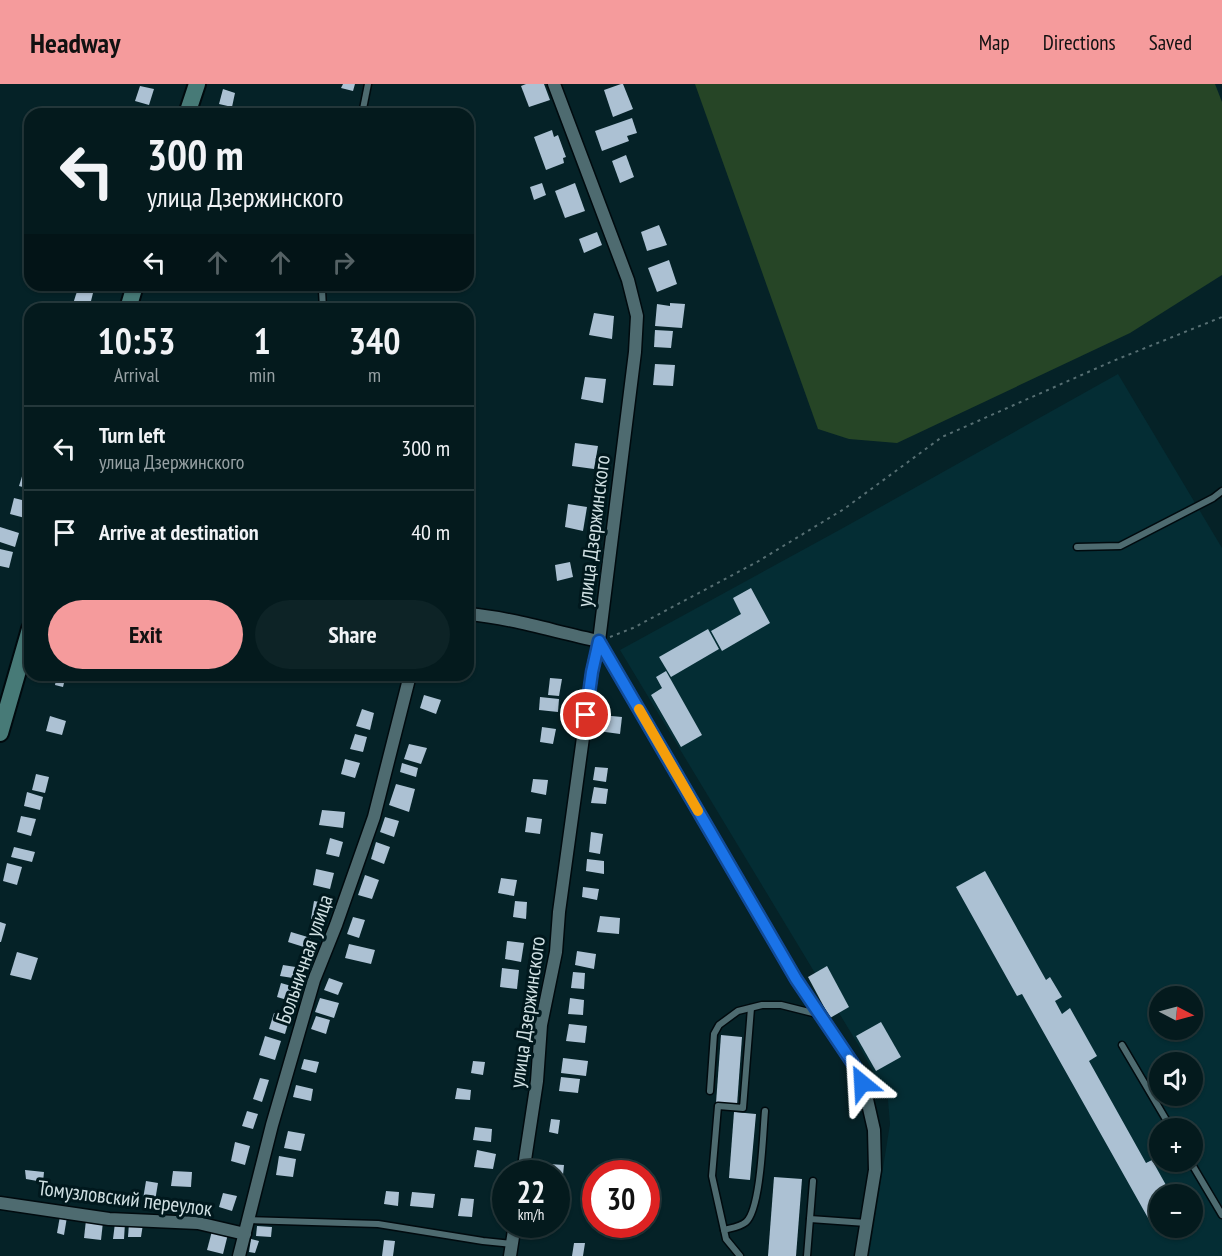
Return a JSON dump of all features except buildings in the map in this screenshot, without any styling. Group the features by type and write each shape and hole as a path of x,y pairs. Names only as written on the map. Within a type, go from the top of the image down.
{"main road":[{"path":"190,108 197,84"},
{"path":"1,722 24,648"}],"street":[{"name":"улица Дзержинского","path":"525,1160 537,1081 541,1025 556,952 559,912 592,672 599,641 638,316 628,280 554,84"},
{"path":"474,614 495,616 599,641 796,979 858,1071 874,1130 875,1170 861,1256"},
{"name":"Больничная улица","path":"239,1256 272,1125 314,980 374,817 408,681"},
{"name":"Томузловский переулок","path":"0,1203 109,1219 198,1223 245,1234"}],"lane":[{"path":"363,108 368,84"},
{"path":"1077,547 1120,546 1213,498 1222,491"},
{"path":"710,1090 714,1034 719,1025 738,1011 762,1005 781,1005 821,1015"},
{"path":"740,1256 726,1239 712,1176 718,1106 743,1108 751,1008"},
{"path":"1122,1045 1165,1118"},
{"path":"724,1230 739,1226 747,1221 753,1212 758,1187 765,1111"},
{"path":"1197,1172 1222,1215"},
{"path":"807,1256 813,1181"},
{"path":"810,1219 866,1223"},
{"path":"249,1220 378,1224 483,1241 511,1250"}],"path":[{"path":"599,641 633,628 757,562 844,509 942,437 1113,361 1222,317"}],"shaded area":[{"path":"1118,374 1222,548 1222,1256 869,1256 890,1124 888,1100 862,1051 620,650"}],"green space":[{"path":"695,84 1215,84 1222,102 1222,275 1130,333 897,443 849,439 818,429"}],"slow traffic":[{"path":"639,709 698,811"}],"route":[{"path":"586,715 599,641 796,979 858,1071 862,1083"}]}
